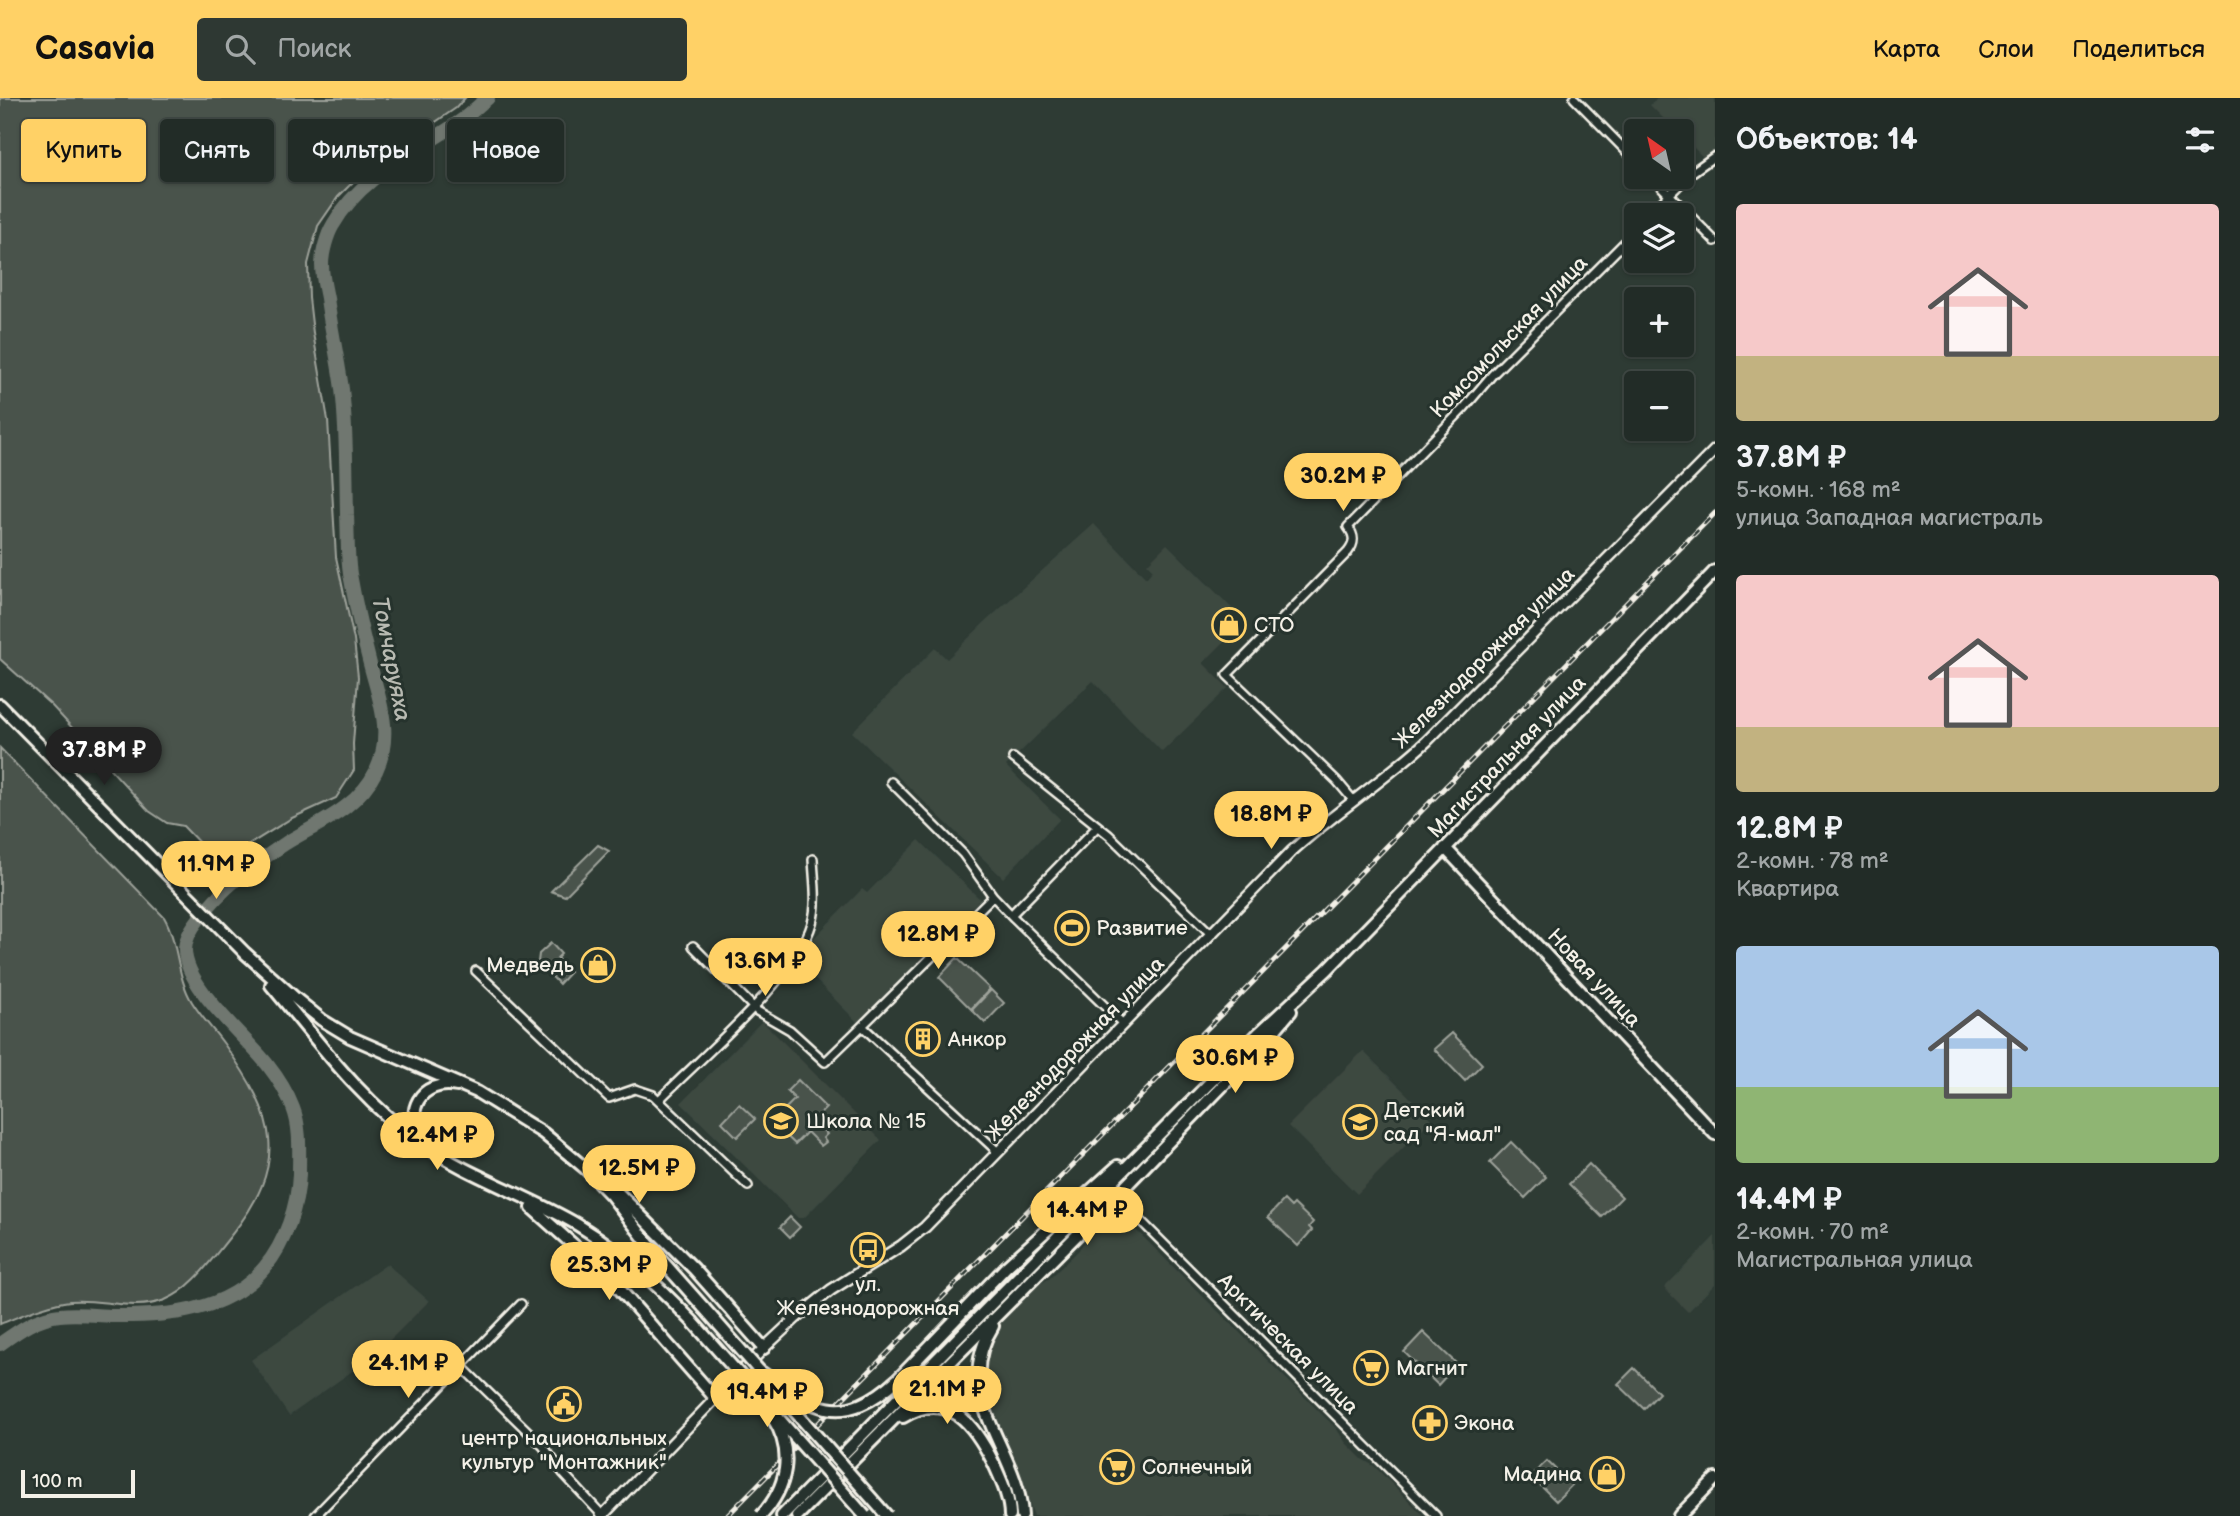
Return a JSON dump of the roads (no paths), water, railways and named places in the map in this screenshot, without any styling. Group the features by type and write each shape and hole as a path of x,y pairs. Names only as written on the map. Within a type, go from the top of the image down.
{"main road":[{"name":"Магистральная улица","path":"782,1516 1228,1064 1327,970 1715,571"},
{"path":"0,705 245,953 349,1080 393,1121 438,1155 576,1224 651,1280 692,1321 865,1516"},
{"name":"Новая улица","path":"1446,848 1715,1134"},
{"path":"245,953 303,1005 343,1033 477,1092 585,1161 694,1269 764,1348"},
{"name":"Магистральная улица","path":"797,1516 1116,1196 1263,1044 1327,970"},
{"path":"761,1372 808,1404 829,1409 856,1407 888,1388 1006,1268 1228,1064"},
{"path":"438,1155 417,1130 414,1115 417,1102 425,1093 442,1085 477,1092"},
{"path":"543,1133 585,1168 611,1195 656,1254 887,1516"},
{"path":"513,1193 558,1229 608,1276 716,1399"},
{"path":"1014,1297 987,1337 979,1361 978,1380 986,1413 1019,1494 1021,1516"},
{"path":"756,1392 781,1433 787,1460 780,1488 761,1516"},
{"path":"854,1460 913,1411 928,1406 948,1409 968,1423 985,1447 1005,1490 1010,1516"},
{"path":"1679,1516 1715,1479"},
{"path":"803,1516 822,1492"}],"street":[{"path":"1574,98 1624,149"},
{"path":"1661,203 1691,173 1715,156"},
{"path":"1663,189 1715,241"},
{"name":"Комсомольская улица","path":"1353,800 1337,781 1227,675 1348,551 1354,535 1348,527 1464,408 1492,375 1624,243"},
{"name":"Железнодорожная улица","path":"603,1516 764,1348 814,1303 919,1232 1292,851 1411,756 1715,450"},
{"path":"1013,758 1098,826 1211,934"},
{"path":"891,782 963,853 993,896 1123,1024"},
{"path":"1012,915 1098,826"},
{"path":"659,1100 753,1006 790,964 807,936 814,912 813,859"},
{"path":"692,946 762,1015 790,1030 825,1062 993,896"},
{"path":"476,971 608,1098 635,1089 647,1092 659,1100 748,1186"},
{"path":"862,1026 998,1152"},
{"name":"Арктическая улица","path":"1116,1196 1436,1516"},
{"path":"315,1516 521,1304"},
{"path":"461,1366 543,1446 563,1473 603,1516"}],"waterway":[{"name":"Томчаруяха","path":"0,1344 28,1325 52,1316 152,1315 214,1303 233,1294 265,1267 279,1247 289,1224 299,1174 296,1116 271,1069 218,1011 195,980 188,964 185,946 195,923 227,888 274,851 348,805 359,795 376,771 384,742 384,727 349,567 344,405 323,278 323,255 333,225 359,192 392,165 462,120 488,98"}],"railway":[{"path":"727,1516 1715,513"}],"place":[{"name":"СТО","path":"1229,625"},
{"name":"Развитие","path":"1072,928"},
{"name":"Медведь","path":"598,965"},
{"name":"Анкор","path":"923,1039"},
{"name":"Школа № 15","path":"781,1121"},
{"name":"Детский сад \"Я-мал\"","path":"1360,1122"},
{"name":"ул. Железнодорожная","path":"868,1250"},
{"name":"Магнит","path":"1371,1368"},
{"name":"центр национальных культур \"Монтажник\"","path":"564,1404"},
{"name":"Экона","path":"1430,1423"},
{"name":"Солнечный","path":"1117,1467"},
{"name":"Мадина","path":"1607,1474"}]}
